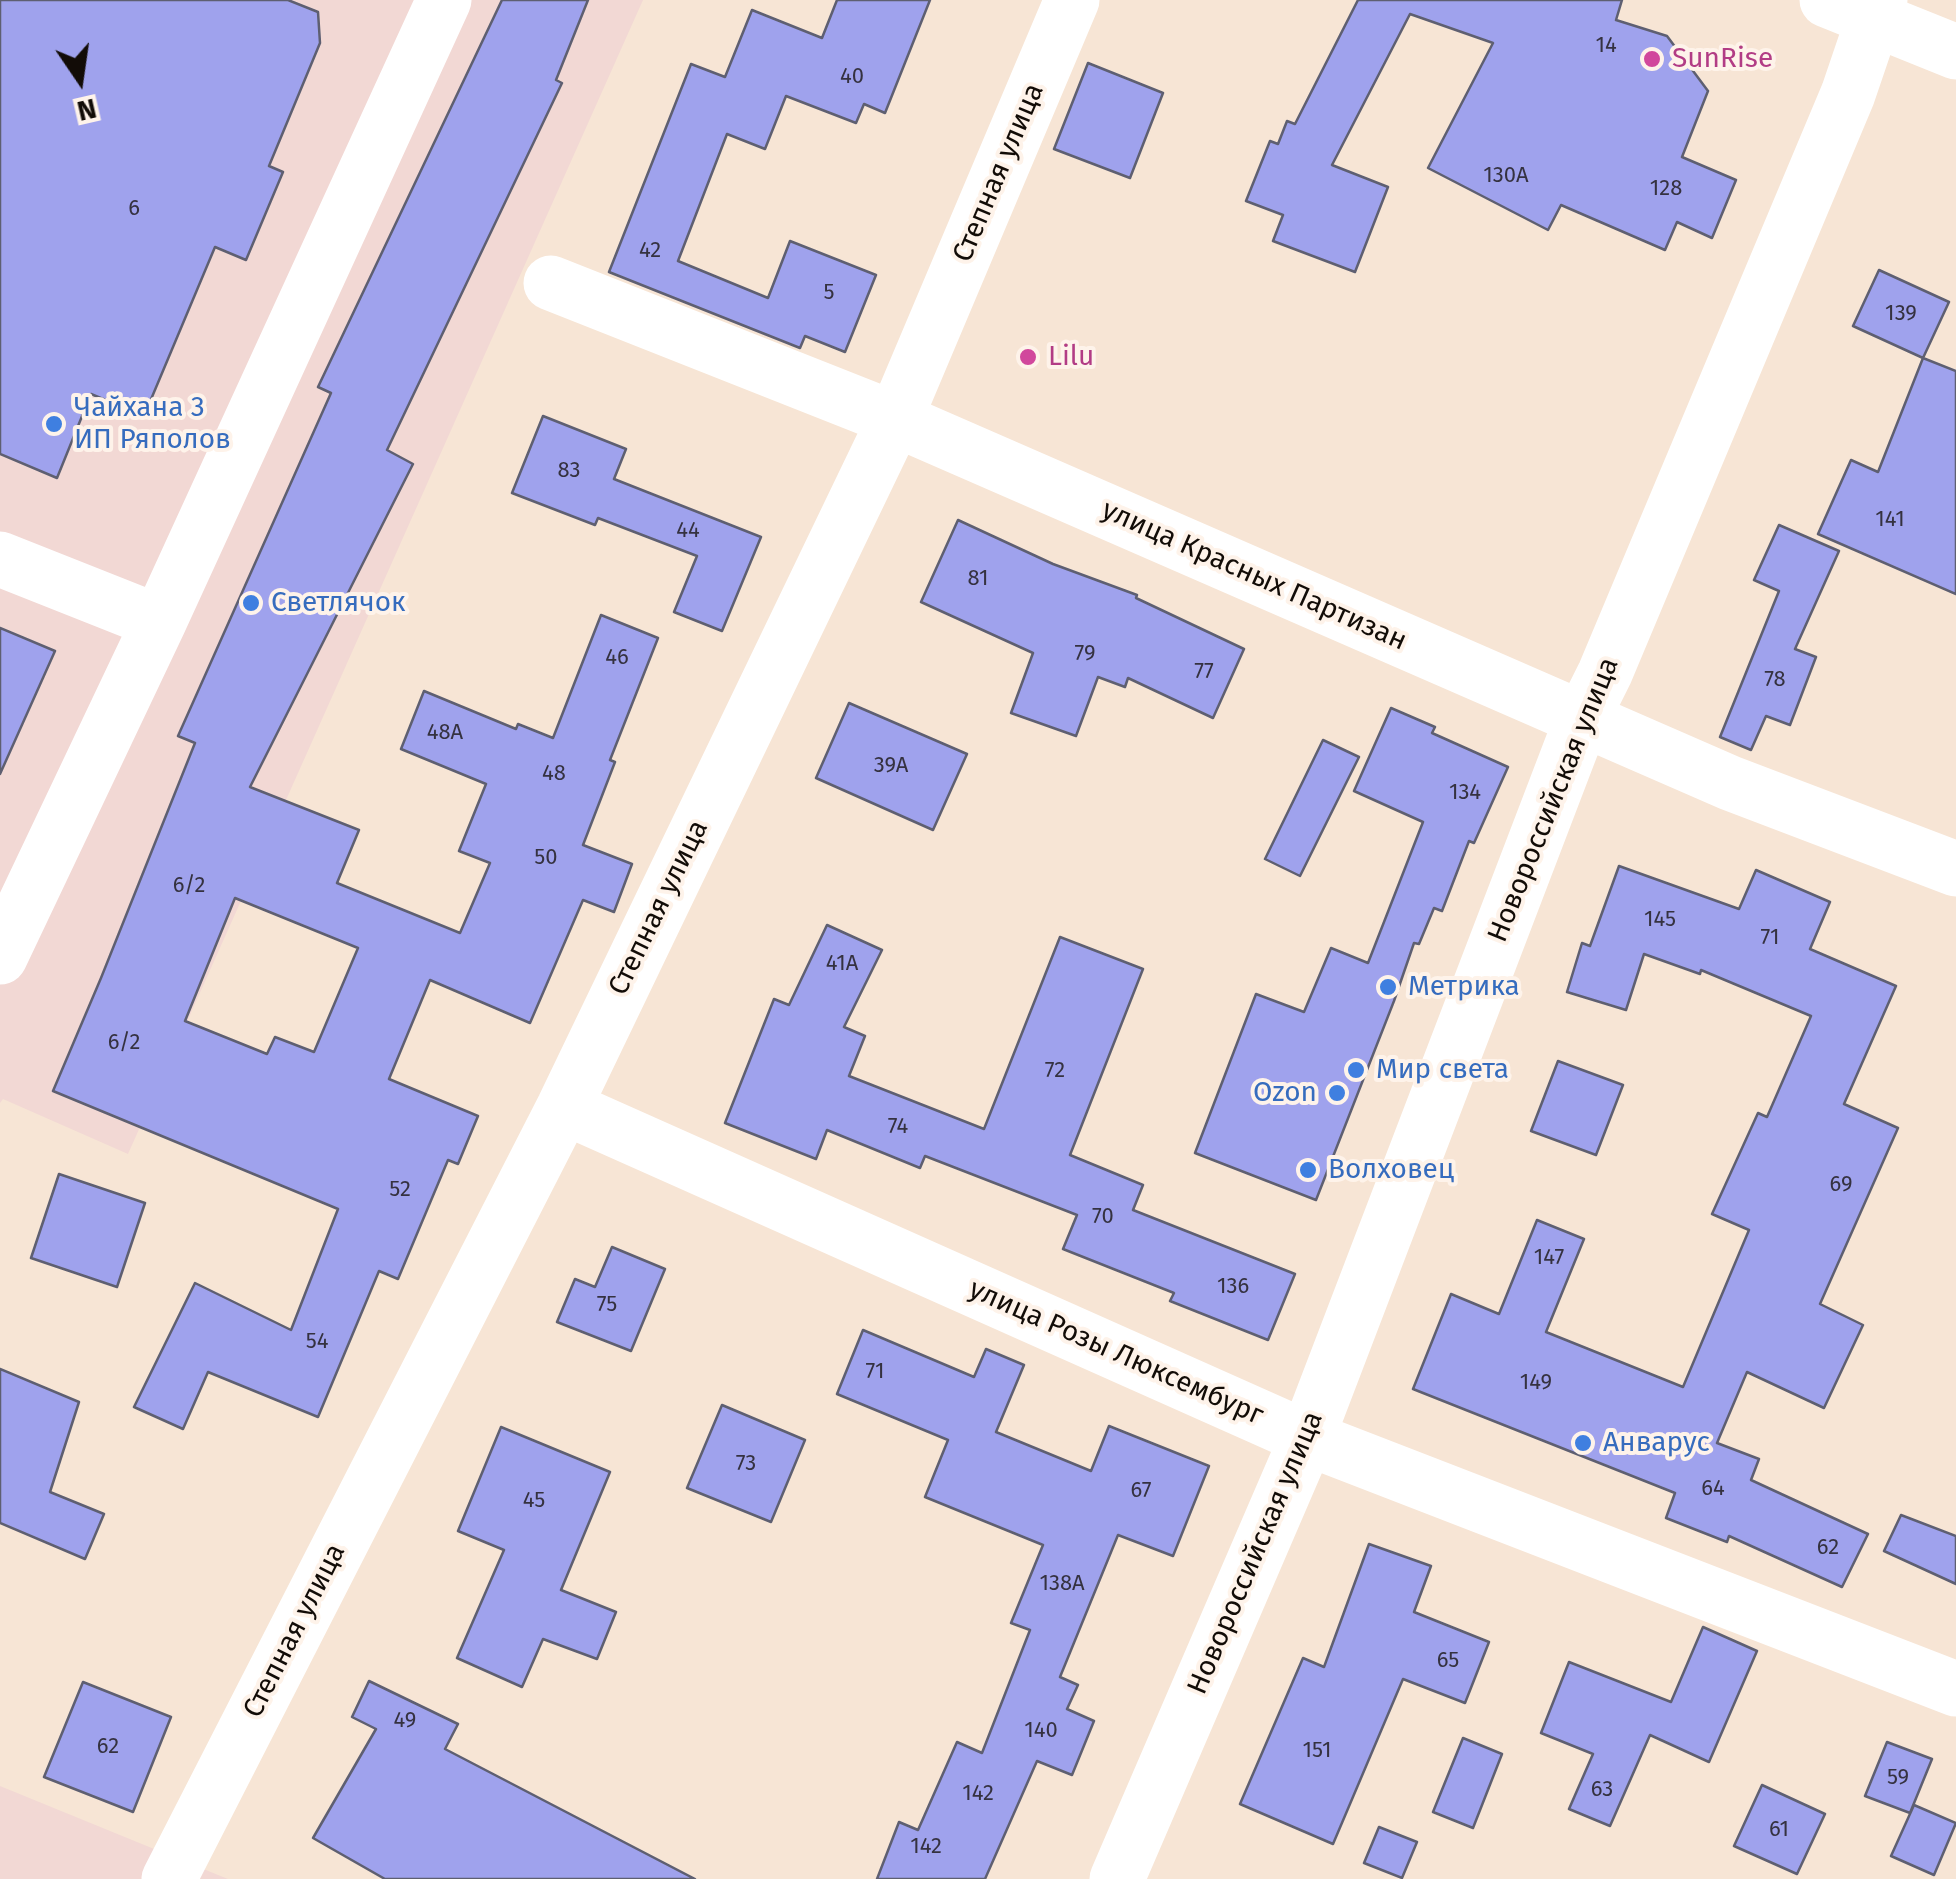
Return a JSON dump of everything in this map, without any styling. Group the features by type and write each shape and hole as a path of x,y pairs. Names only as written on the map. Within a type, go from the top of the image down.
{"street":[{"path":"0,958 444,0"},
{"name":"Степная улица","path":"169,1879 564,1107 895,419 1072,0"},
{"path":"1860,6 1956,52"},
{"name":"Новороссийская улица","path":"1118,1879 1307,1438 1582,719 1605,673 1848,94 1860,6"},
{"name":"улица Красных Партизан","path":"551,283 895,419 1730,783 1956,869"},
{"path":"0,558 159,622"},
{"name":"улица Розы Люксембург","path":"564,1107 1307,1438 1956,1689"}],"shaded area":[{"path":"0,0 643,0 128,1154 3,1099 0,1103"},
{"path":"0,1786 137,1842 228,1879 0,1879"}],"building":[{"path":"0,0 288,0 318,12 320,43 269,166 283,172 246,260 215,247 144,416 91,394 57,478 0,454"},
{"path":"502,0 588,0 556,80 562,83 387,450 413,464 250,787 359,830 337,883 460,933 490,863 459,851 486,784 401,749 424,691 516,729 518,724 553,738 601,615 658,638 610,760 615,762 583,845 632,864 614,912 583,900 530,1023 430,980 389,1079 478,1116 458,1164 448,1160 398,1279 379,1271 318,1417 208,1372 183,1429 134,1407 195,1283 291,1330 338,1209 53,1091 195,743 178,736 331,393 318,387","holes":["235,898 358,948 314,1052 275,1037 267,1054 185,1021"]},
{"path":"837,0 930,0 885,113 864,104 856,123 786,96 765,149 727,134 678,261 768,298 790,241 876,275 845,352 805,336 800,348 609,272 691,64 725,77 752,10 822,38"},
{"path":"1358,0 1622,0 1616,20 1667,36 1708,91 1682,157 1736,180 1712,238 1677,222 1665,250 1561,205 1548,230 1428,168 1493,43 1410,14 1332,165 1388,187 1355,272 1273,241 1283,215 1246,201 1270,141 1278,144 1287,121 1295,124"},
{"path":"1088,63 1163,93 1130,178 1054,149"},
{"path":"1879,270 1949,302 1923,358 1853,326"},
{"path":"1923,358 1956,371 1956,594 1818,534 1851,460 1878,472"},
{"path":"543,416 626,449 614,479 761,537 722,631 674,612 697,556 598,518 595,525 512,493"},
{"path":"958,520 1053,564 1137,595 1136,598 1244,649 1213,718 1128,678 1125,687 1098,677 1076,736 1011,713 1033,653 921,602"},
{"path":"1779,525 1839,551 1795,649 1816,657 1790,725 1766,716 1751,750 1720,737 1779,591 1754,580"},
{"path":"0,628 55,651 0,774"},
{"path":"849,703 967,754 933,830 816,778"},
{"path":"1391,708 1435,727 1432,733 1508,767 1474,843 1469,841 1442,911 1434,908 1419,944 1414,943 1316,1200 1195,1153 1256,994 1304,1012 1331,948 1368,963 1423,822 1354,791"},
{"path":"1323,740 1359,757 1300,876 1265,859"},
{"path":"1619,866 1739,909 1756,870 1830,902 1810,949 1896,986 1844,1104 1898,1128 1820,1304 1863,1325 1824,1408 1747,1372 1717,1443 1759,1459 1751,1480 1868,1534 1842,1587 1729,1536 1727,1542 1666,1518 1675,1493 1413,1389 1451,1294 1499,1314 1537,1220 1584,1239 1546,1332 1683,1387 1749,1230 1712,1214 1758,1113 1767,1117 1811,1016 1701,970 1700,974 1644,954 1626,1010 1567,992 1582,943 1590,946"},
{"path":"827,925 882,950 844,1027 865,1036 849,1076 984,1129 1060,937 1143,969 1070,1155 1143,1185 1133,1210 1295,1274 1268,1340 1170,1301 1174,1293 1063,1249 1077,1215 925,1156 920,1168 827,1130 816,1159 725,1123 774,999 789,1005"},
{"path":"1558,1061 1623,1085 1596,1155 1531,1131"},
{"path":"59,1174 145,1203 117,1287 31,1258"},
{"path":"612,1247 665,1269 631,1351 557,1322 575,1279 595,1287"},
{"path":"863,1330 974,1377 986,1349 1024,1365 996,1432 1091,1471 1109,1426 1209,1466 1173,1556 1118,1535 1060,1677 1078,1685 1067,1709 1094,1721 1072,1775 1037,1761 985,1879 877,1879 899,1822 918,1830 957,1742 982,1753 1030,1630 1011,1623 1043,1545 925,1497 948,1440 837,1394"},
{"path":"0,1369 79,1402 50,1492 104,1514 85,1559 0,1523"},
{"path":"722,1405 805,1440 771,1522 687,1488"},
{"path":"501,1427 610,1472 561,1590 616,1612 597,1659 543,1639 522,1687 457,1658 504,1550 458,1531"},
{"path":"1901,1515 1956,1536 1956,1584 1884,1551"},
{"path":"1369,1544 1431,1566 1414,1612 1489,1642 1465,1703 1403,1679 1333,1844 1240,1804 1303,1658 1324,1667"},
{"path":"1703,1627 1757,1651 1709,1762 1650,1735 1610,1826 1569,1809 1593,1754 1541,1733 1569,1662 1671,1702"},
{"path":"369,1681 458,1724 445,1749 695,1879 385,1879 313,1838 376,1729 352,1717"},
{"path":"83,1682 171,1717 133,1812 44,1777"},
{"path":"1463,1738 1502,1754 1473,1828 1433,1812"},
{"path":"1887,1742 1932,1759 1910,1813 1865,1796"},
{"path":"1762,1785 1825,1814 1797,1874 1734,1846"},
{"path":"1914,1805 1956,1823 1934,1875 1891,1856"},
{"path":"1379,1827 1417,1842 1402,1878 1364,1863"}],"place":[{"name":"SunRise","path":"1652,59"},
{"name":"Lilu","path":"1028,357"},
{"name":"Чайхана 3 ИП Ряполов","path":"54,424"},
{"name":"Светлячок","path":"251,603"},
{"name":"Метрика","path":"1388,987"},
{"name":"Мир света","path":"1356,1070"},
{"name":"Ozon","path":"1337,1093"},
{"name":"Волховец","path":"1308,1170"},
{"name":"Анварус","path":"1583,1443"}]}
